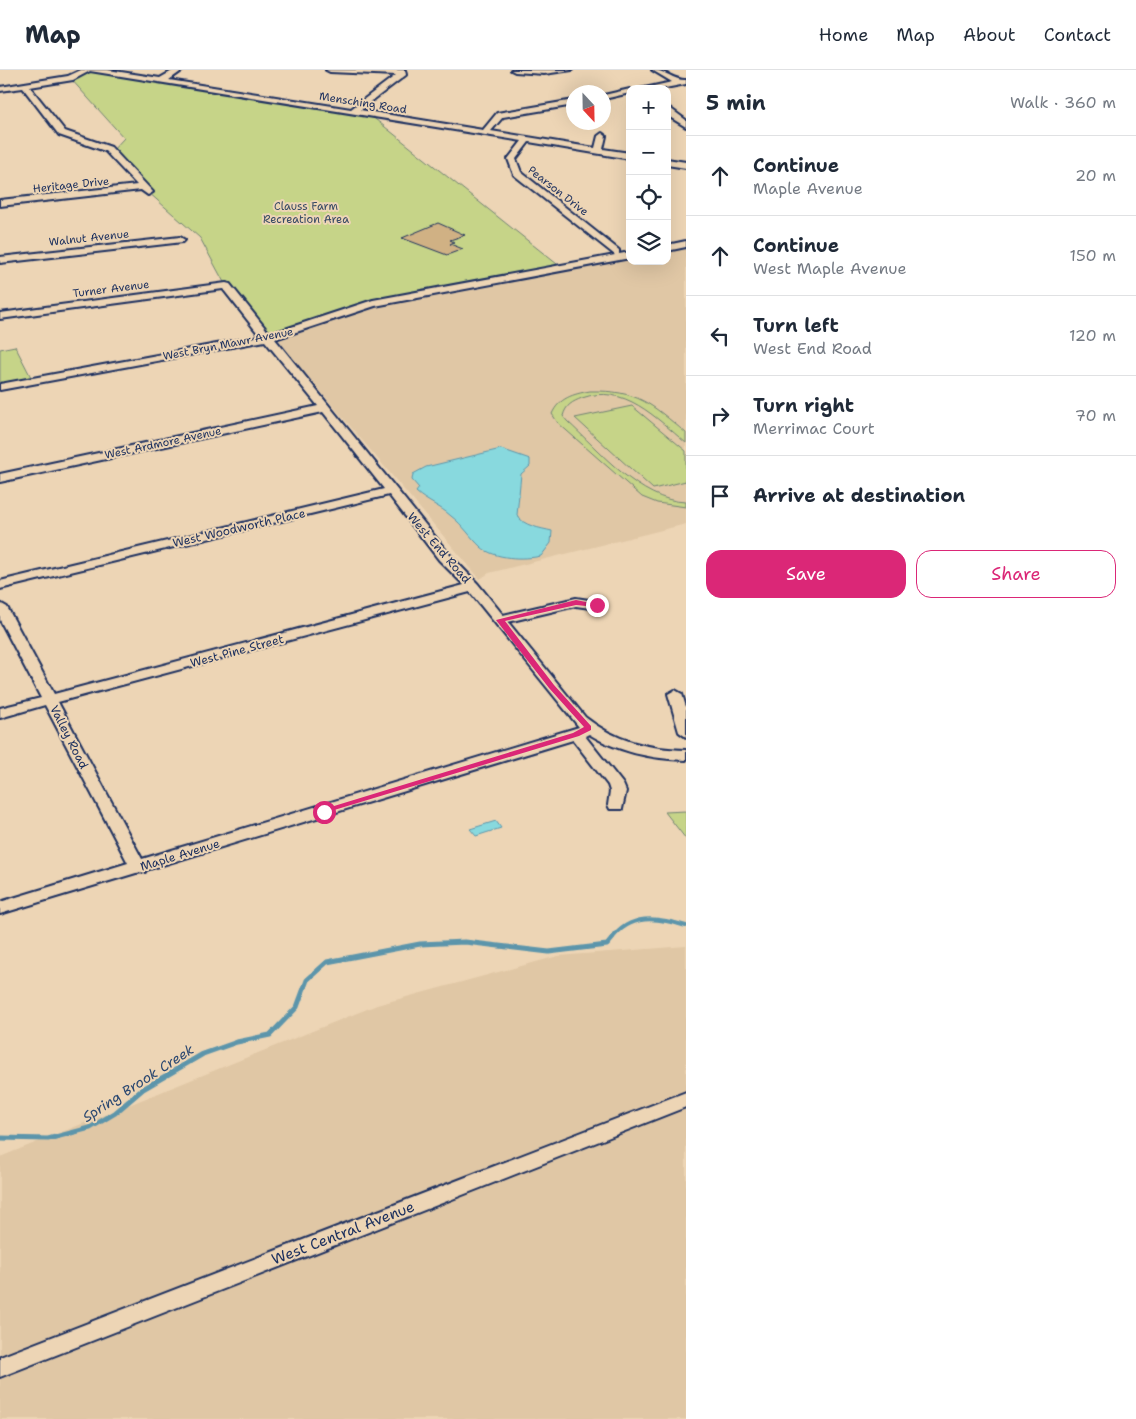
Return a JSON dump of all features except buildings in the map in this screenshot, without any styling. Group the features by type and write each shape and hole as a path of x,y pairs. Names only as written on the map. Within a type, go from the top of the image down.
{"street":[{"path":"0,89 70,78 87,70"},
{"name":"Mensching Road","path":"93,70 626,155"},
{"path":"160,82 179,70"},
{"path":"330,70 402,71"},
{"path":"518,72 568,70"},
{"path":"656,70 683,83"},
{"path":"352,112 402,71"},
{"path":"670,85 683,83"},
{"name":"Heritage Drive","path":"0,203 146,190 108,149 62,133 25,85"},
{"path":"611,95 626,92"},
{"path":"485,133 500,115 566,103"},
{"path":"671,111 686,112"},
{"path":"671,113 686,124"},
{"path":"598,151 602,136"},
{"name":"Pearson Drive","path":"527,140 512,159 517,173 616,252"},
{"path":"671,163 686,165"},
{"name":"Walnut Avenue","path":"0,260 180,240"},
{"path":"671,247 686,244"},
{"name":"West Bryn Mawr Avenue","path":"0,387 267,338 300,330 343,311 373,303 626,256"},
{"name":"West End Road","path":"226,286 444,557 500,620 552,687 582,731 645,751 686,755"},
{"name":"Turner Avenue","path":"0,316 226,286"},
{"name":"West Ardmore Avenue","path":"0,478 325,408"},
{"name":"West Woodworth Place","path":"0,585 392,491"},
{"name":"West Pine Street","path":"0,713 473,588"},
{"path":"500,620 576,602 597,605"},
{"name":"Valley Road","path":"0,606 138,868"},
{"path":"675,694 686,732"},
{"path":"582,731 615,784 618,791 616,805"},
{"name":"Maple Avenue","path":"0,908 360,801 582,731"},
{"name":"West Central Avenue","path":"0,1368 686,1099"}],"shaded area":[{"path":"686,244 686,524 489,573 480,579 270,332 280,331 343,311 626,256 626,265 671,265 671,247"},
{"path":"686,946 686,1419 0,1419 0,1157 377,1005 558,956"}],"green space":[{"name":"Clauss Farm Recreation Area","path":"87,70 370,115 562,268 373,303 280,331 270,332 226,286 200,238 148,192 111,152 124,138 70,78"},
{"path":"15,346 33,381 0,387 0,349"},
{"path":"590,391 606,391 632,396 653,407 686,433 686,443 651,414 625,399 612,395 597,395 578,399 568,407 563,416 607,460 637,484 669,499 686,502 686,507 657,503 642,497 558,423 552,414 558,404 572,395"},
{"path":"632,406 686,451 686,481 653,489 575,418"},
{"path":"686,811 686,839 665,812"}],"water":[{"path":"501,449 530,459 530,466 521,474 517,515 523,522 537,528 552,531 551,543 541,556 526,558 510,557 487,551 442,509 416,492 419,488 412,480 413,474 426,467"},
{"path":"496,821 501,828 476,836 470,829"}],"waterway":[{"name":"Spring Brook Creek","path":"611,940 618,931 635,921 655,919 686,926"},
{"name":"Spring Brook Creek","path":"0,1138 48,1139 90,1128 115,1113 143,1089 203,1054 237,1042 270,1035 297,1007 307,980 327,962 420,944 465,942 549,952 607,945 612,939"}],"route":[{"path":"324,812 576,734 588,728 552,687 500,620 576,602 597,605"}]}
